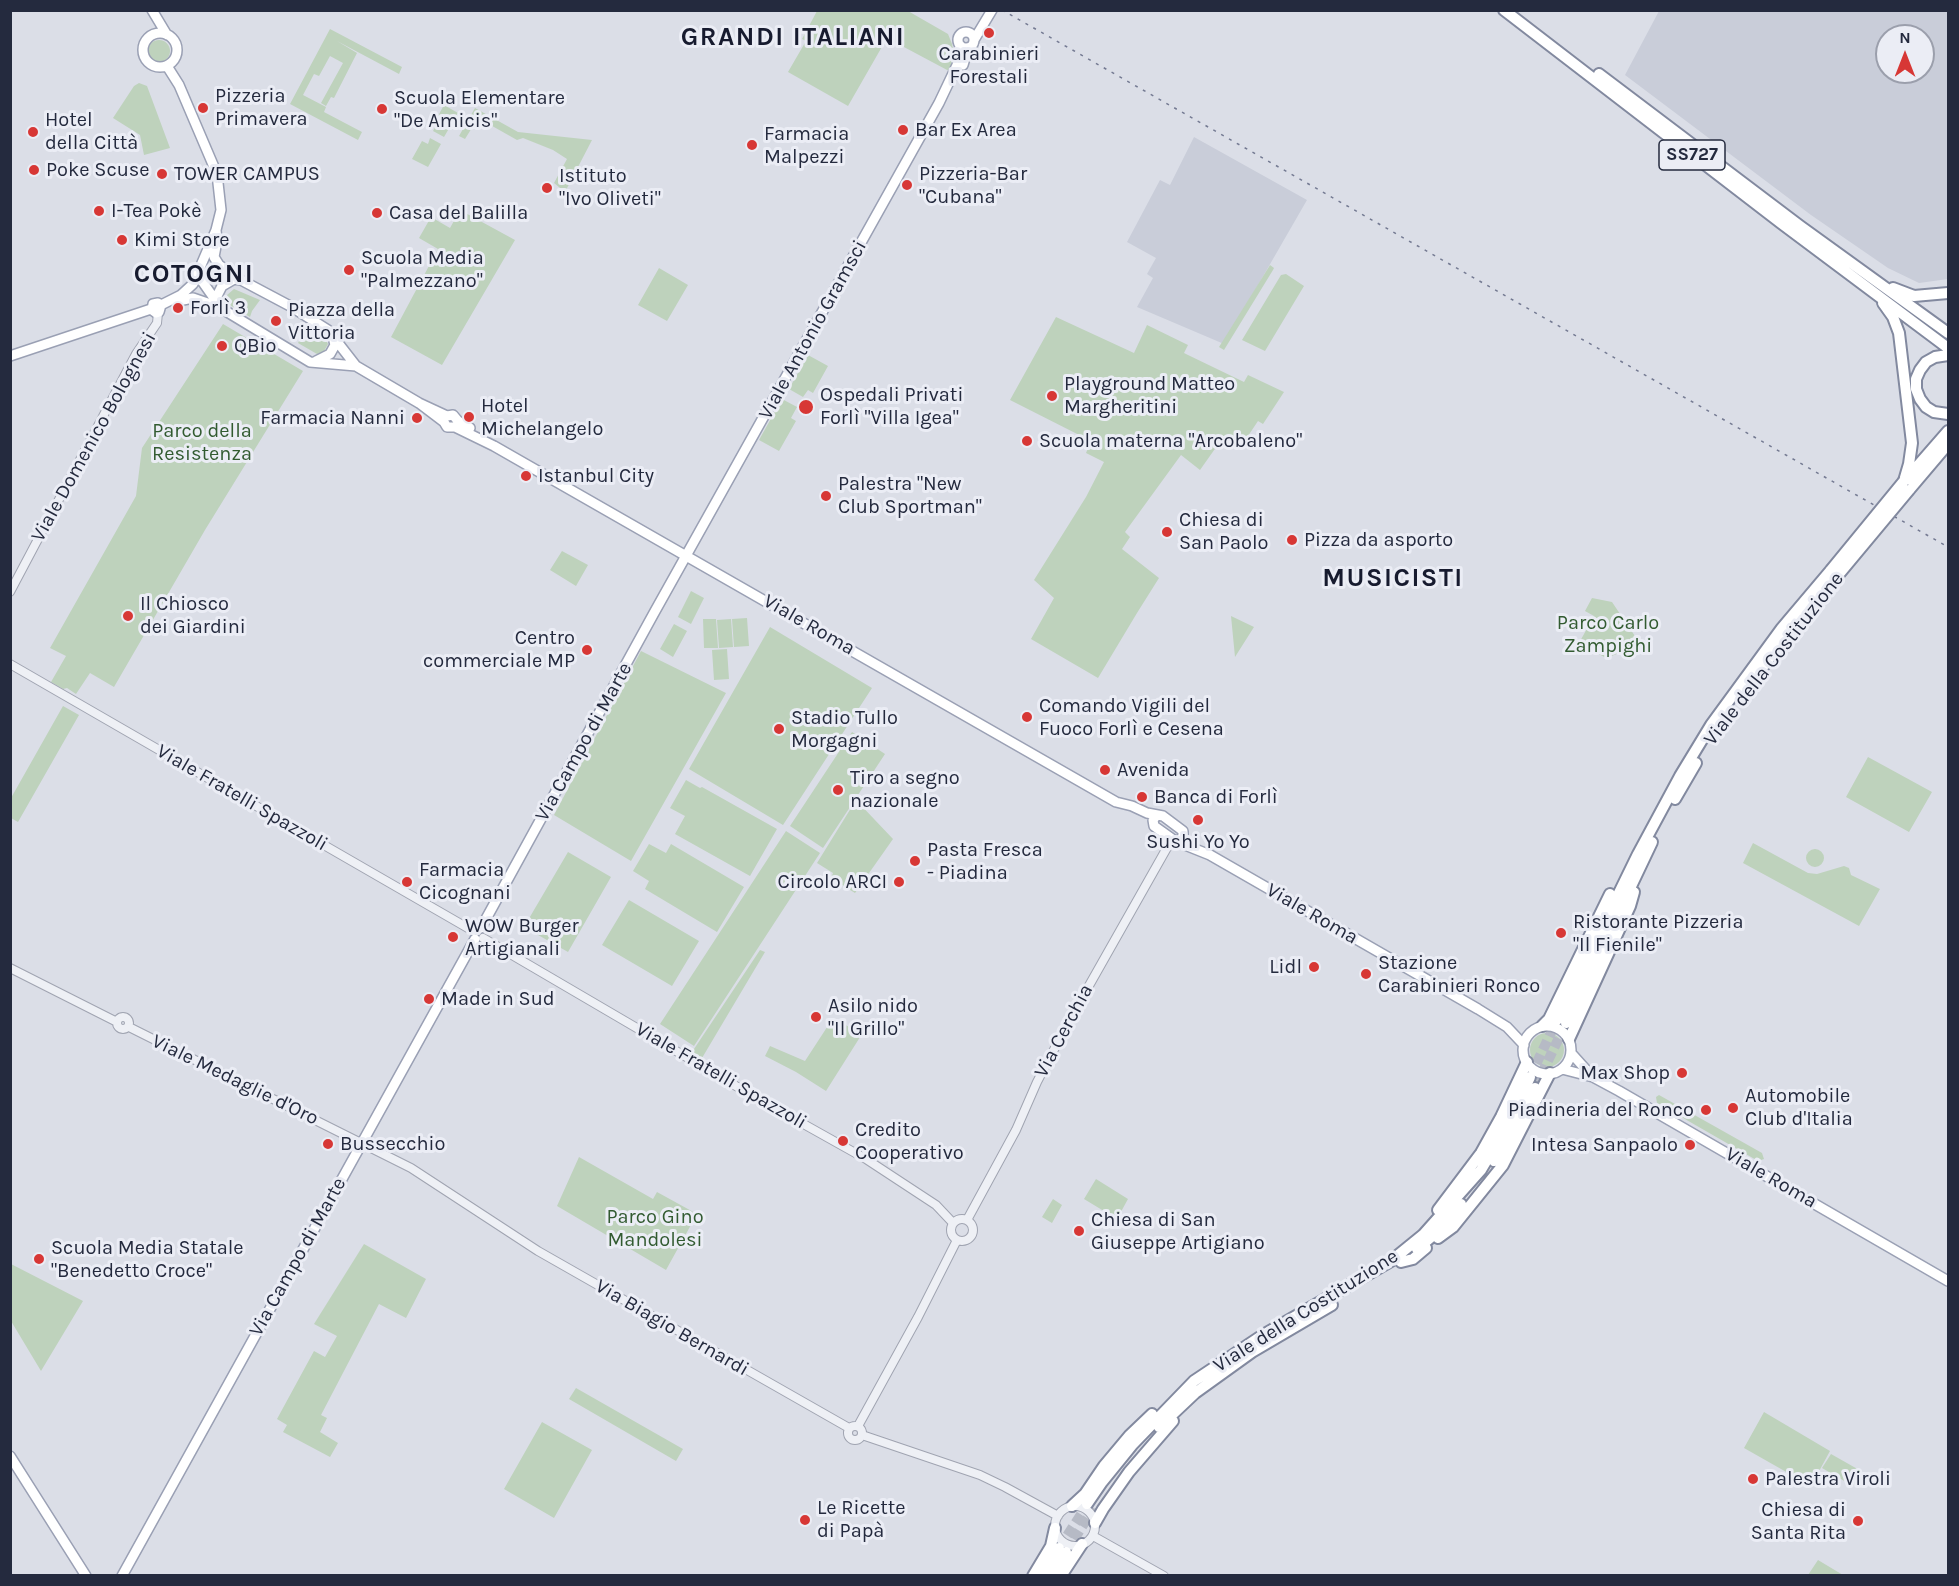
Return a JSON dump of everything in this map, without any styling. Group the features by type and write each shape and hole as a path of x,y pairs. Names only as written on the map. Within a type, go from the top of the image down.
{"highway":[{"name":"SS727","path":"1504,10 1850,267"},
{"name":"SS727","path":"1515,10 1592,74"},
{"path":"1850,267 1869,270 1893,288 1906,294 1922,296 1948,293"},
{"path":"1850,267 1948,333"},
{"path":"1850,267 1948,348"},
{"path":"1850,267 1883,303 1893,317 1899,333 1912,443 1904,481"},
{"path":"1948,355 1935,357 1926,362 1916,379 1916,389 1926,407 1934,412 1948,414"},
{"name":"Viale della Costituzione","path":"1562,1021 1640,858 1714,731 1904,481 1948,431"},
{"name":"Viale della Costituzione","path":"1835,572 1948,444"},
{"path":"1537,1029 1549,1019 1614,888 1640,858"},
{"path":"1569,1039 1630,906 1640,858"},
{"path":"1527,1062 1481,1153 1422,1229 1399,1250 1396,1261 1413,1259 1453,1227 1473,1204 1503,1165 1550,1073"},
{"name":"Viale della Costituzione","path":"1530,1077 1506,1128 1481,1170 1423,1235 1396,1261 1263,1335 1194,1381 1132,1445 1091,1506 1144,1442 1179,1406 1252,1352 1396,1261 1435,1234 1482,1180 1508,1140 1535,1088"},
{"path":"1072,1506 1085,1494 1104,1466 1130,1435 1162,1404 1194,1381"},
{"path":"1095,1523 1129,1472 1209,1384"},
{"path":"1033,1575 1051,1546 1057,1522"},
{"path":"1061,1575 1082,1544"},
{"path":"1043,1575 1062,1550 1051,1575"}],"main road":[{"path":"147,10 152,27 151,36 144,47 146,59 156,66 167,66 175,58"},
{"path":"152,10 176,45 175,58 179,85"},
{"name":"Viale Antonio Gramsci","path":"687,556 939,103 963,66 969,42 992,10"},
{"path":"151,36 167,35"},
{"path":"158,309 184,294 193,284 216,230 221,210 217,174 179,85 167,66"},
{"path":"216,230 216,262 237,280 290,306 332,335 356,366"},
{"path":"197,274 237,280"},
{"path":"197,274 218,304"},
{"path":"218,304 219,290 222,286 237,280"},
{"path":"10,356 158,309 188,297 218,304 310,362 356,366"},
{"path":"310,362 321,360 330,354 334,345 332,335"},
{"name":"Viale Roma","path":"356,366 445,419 447,428 456,424 1123,804 1155,819"},
{"name":"Via Campo di Marte","path":"123,1575 687,556"},
{"path":"1163,816 1181,829 1175,839 1154,826 1155,819 1163,816"},
{"name":"Viale Roma","path":"1175,839 1210,855 1507,1027 1524,1045"},
{"name":"Viale Roma","path":"1507,1027 1537,1029"},
{"path":"1558,1028 1569,1039 1571,1053 1562,1068 1550,1073 1537,1071 1527,1062 1524,1045 1537,1029 1558,1028"},
{"name":"Viale Roma","path":"1571,1053 1593,1077"},
{"name":"Viale Roma","path":"1562,1068 1593,1077 1948,1281"},
{"path":"10,1456 86,1575"}],"street":[{"name":"Viale Domenico Bolognesi","path":"10,592 136,354 157,323 158,309"},
{"name":"Viale Fratelli Spazzoli","path":"10,664 478,934 741,1089 866,1159 936,1205 953,1223"},
{"name":"Via Cerchia","path":"967,1220 1016,1130 1037,1082 1069,1021 1175,839"},
{"name":"Viale Medaglie d'Oro","path":"10,968 117,1022 120,1029 124,1030 129,1027 411,1168 496,1224"},
{"path":"959,1219 967,1220 973,1227 971,1237 963,1242 957,1240 951,1233 953,1223 959,1219"},
{"name":"Via Biagio Bernardi","path":"496,1224 559,1264 849,1428"},
{"path":"858,1426 957,1240"},
{"path":"858,1426 854,1425 849,1428 848,1435 852,1439 859,1439 862,1435"},
{"path":"858,1426 862,1435"},
{"path":"862,1435 980,1475 1005,1486 1057,1522 1063,1541 1072,1545 1082,1544 1093,1536 1095,1523 1089,1511 1081,1506 1072,1506 1064,1510 1057,1522"},
{"path":"1093,1536 1164,1575"}],"shaded area":[{"path":"1659,11 1948,11 1948,279 1919,283 1888,268 1811,215 1625,75"},
{"path":"1194,137 1307,200 1224,344 1137,307 1153,278 1147,274 1156,258 1127,242 1160,180 1170,185"}],"green space":[{"path":"817,11 908,11 948,34 954,54 949,71 887,38 848,106 788,72 806,41 802,39"},
{"path":"330,29 402,67 399,74 337,41 357,53 334,98 331,97 326,106 321,103 343,63 330,56 319,76 314,74 303,95 326,107 324,112 362,132 358,140 290,104"},
{"path":"159,40 167,43 170,51 167,59 159,62 151,59 148,51 151,43"},
{"path":"139,83 147,86 170,148 144,155 140,135 113,118 134,86"},
{"path":"444,105 458,113 444,137 433,131 436,126 441,128 445,121 438,116"},
{"path":"475,108 518,132 592,140 565,192 554,183 567,159 553,150 523,138 517,140 478,118 465,139 459,136"},
{"path":"430,138 441,144 428,167 412,159 422,141 428,144"},
{"path":"460,210 515,240 442,365 391,337 438,249 419,238 431,217 450,228"},
{"path":"1270,265 1274,268 1273,270 1224,350 1219,347"},
{"path":"659,268 688,285 667,321 638,305"},
{"path":"1286,274 1304,286 1265,351 1242,340 1281,275"},
{"path":"234,289 260,300 250,317 228,304 227,295"},
{"path":"1056,317 1134,353 1147,325 1188,345 1184,353 1188,355 1244,382 1248,375 1284,392 1263,424 1258,421 1240,448 1224,436 1200,470 1181,455 1125,532 1130,537 1122,549 1159,578 1098,678 1031,639 1054,598 1034,580 1086,497 1104,462 1086,453 1091,441 1010,400"},
{"name":"Parco della Resistenza","path":"223,324 303,371 205,530 114,687 90,673 76,694 67,688 63,689 51,682 66,656 50,648 136,496 142,448"},
{"path":"307,327 325,338 328,344 323,353 317,354 298,343"},
{"path":"808,355 828,366 813,393 808,390 803,397 789,389"},
{"path":"782,399 797,407 791,418 796,421 779,451 759,440"},
{"path":"562,551 588,565 576,586 550,570"},
{"path":"691,591 704,598 691,624 678,617"},
{"name":"Parco Carlo Zampighi","path":"1592,598 1612,602 1641,645 1606,658 1579,643 1594,616 1585,611"},
{"path":"1231,616 1254,627 1235,657"},
{"path":"747,618 749,646 734,647 732,619"},
{"path":"703,619 716,619 718,648 704,648"},
{"path":"731,619 733,647 719,648 717,620"},
{"path":"674,624 687,631 673,657 660,649"},
{"name":"Stadio Tullo Morgagni","path":"770,627 872,688 783,825 689,769"},
{"path":"727,649 729,679 714,680 712,650"},
{"path":"641,651 726,693 631,861 554,815"},
{"path":"63,706 79,715 18,822 11,818 11,798"},
{"name":"Tiro a segno nazionale","path":"852,732 885,754 823,848 790,826"},
{"path":"1868,757 1932,792 1909,832 1846,797"},
{"path":"686,780 777,829 750,876 675,834 685,816 670,808"},
{"path":"856,800 893,839 855,893 831,878 833,873 817,863"},
{"path":"786,831 820,853 694,1046 660,1024"},
{"path":"1753,843 1808,873 1817,874 1844,866 1849,868 1851,875 1880,889 1859,926 1743,863"},
{"path":"649,844 666,853 671,844 744,887 717,932 645,889 649,881 633,871"},
{"path":"1811,849 1819,849 1824,854 1822,865 1811,867 1806,862 1806,854"},
{"path":"568,852 611,877 568,952 524,927"},
{"path":"629,900 699,941 672,986 602,945"},
{"path":"760,950 765,952 702,1058 692,1052"},
{"path":"833,1018 862,1034 826,1091 765,1056 770,1046 805,1061"},
{"path":"1547,1033 1559,1038 1564,1050 1559,1062 1547,1067 1535,1062 1530,1050 1535,1038"},
{"path":"1659,1095 1762,1153 1764,1159 1758,1161 1657,1103 1656,1097"},
{"name":"Parco Gino Mandolesi","path":"579,1157 653,1199 657,1192 697,1214 666,1270 557,1206"},
{"path":"1096,1179 1128,1199 1117,1219 1084,1199"},
{"path":"1053,1199 1062,1205 1052,1223 1042,1217"},
{"path":"364,1244 426,1279 406,1318 379,1304 321,1415 327,1418 320,1432 338,1443 330,1457 283,1432 287,1425 277,1419 314,1351 325,1357 337,1336 314,1324"},
{"path":"11,1264 83,1301 41,1371 11,1321"},
{"path":"576,1388 683,1449 676,1461 569,1399"},
{"path":"1764,1412 1830,1451 1811,1486 1744,1448"},
{"path":"542,1422 592,1450 554,1518 504,1489"},
{"path":"1831,1454 1861,1471 1853,1486 1822,1468"},
{"path":"1818,1560 1843,1575 1808,1575"}],"tunnel":[{"path":"1530,1077 1557,1020"},
{"path":"1535,1088 1566,1023"},
{"path":"1059,1548 1086,1507"},
{"path":"1066,1552 1094,1508"}],"railway":[{"path":"1002,10 1948,547"}],"place":[{"name":"Carabinieri Forestali","path":"989,33"},
{"name":"Pizzeria Primavera","path":"203,108"},
{"name":"Scuola Elementare \"De Amicis\"","path":"382,109"},
{"name":"Bar Ex Area","path":"903,130"},
{"name":"Hotel della Città","path":"33,132"},
{"name":"Farmacia Malpezzi","path":"752,145"},
{"name":"Poke Scuse","path":"34,170"},
{"name":"TOWER CAMPUS","path":"162,174"},
{"name":"Pizzeria-Bar \"Cubana\"","path":"907,185"},
{"name":"Istituto \"Ivo Oliveti\"","path":"547,188"},
{"name":"I-Tea Pokè","path":"99,211"},
{"name":"Casa del Balilla","path":"377,213"},
{"name":"Kimi Store","path":"122,240"},
{"name":"Scuola Media \"Palmezzano\"","path":"349,270"},
{"name":"Forlì 3","path":"178,308"},
{"name":"Piazza della Vittoria","path":"276,321"},
{"name":"QBio","path":"222,346"},
{"name":"Playground Matteo Margheritini","path":"1052,396"},
{"name":"Ospedali Privati Forlì \"Villa Igea\"","path":"806,407"},
{"name":"Hotel Michelangelo","path":"469,417"},
{"name":"Farmacia Nanni","path":"417,418"},
{"name":"Scuola materna \"Arcobaleno\"","path":"1027,441"},
{"name":"Istanbul City","path":"526,476"},
{"name":"Palestra \"New Club Sportman\"","path":"826,496"},
{"name":"Chiesa di San Paolo","path":"1167,532"},
{"name":"Pizza da asporto","path":"1292,540"},
{"name":"Il Chiosco dei Giardini","path":"128,616"},
{"name":"Centro commerciale MP","path":"587,650"},
{"name":"Comando Vigili del Fuoco Forlì e Cesena","path":"1027,717"},
{"name":"Stadio Tullo Morgagni","path":"779,729"},
{"name":"Avenida","path":"1105,770"},
{"name":"Tiro a segno nazionale","path":"838,790"},
{"name":"Banca di Forlì","path":"1142,797"},
{"name":"Sushi Yo Yo","path":"1198,820"},
{"name":"Pasta Fresca - Piadina","path":"915,861"},
{"name":"Farmacia Cicognani","path":"407,882"},
{"name":"Circolo ARCI","path":"899,882"},
{"name":"Ristorante Pizzeria \"Il Fienile\"","path":"1561,933"},
{"name":"WOW Burger Artigianali","path":"453,937"},
{"name":"Lidl","path":"1314,967"},
{"name":"Stazione Carabinieri Ronco","path":"1366,974"},
{"name":"Made in Sud","path":"429,999"},
{"name":"Asilo nido \"Il Grillo\"","path":"816,1017"},
{"name":"Max Shop","path":"1682,1073"},
{"name":"Automobile Club d'Italia","path":"1733,1108"},
{"name":"Piadineria del Ronco","path":"1706,1110"},
{"name":"Credito Cooperativo","path":"843,1141"},
{"name":"Bussecchio","path":"328,1144"},
{"name":"Intesa Sanpaolo","path":"1690,1145"},
{"name":"Chiesa di San Giuseppe Artigiano","path":"1079,1231"},
{"name":"Scuola Media Statale \"Benedetto Croce\"","path":"39,1259"},
{"name":"Palestra Viroli","path":"1753,1479"},
{"name":"Le Ricette di Papà","path":"805,1520"},
{"name":"Chiesa di Santa Rita","path":"1858,1521"}],"district":[{"name":"GRANDI ITALIANI","path":"793,38"},
{"name":"COTOGNI","path":"194,275"},
{"name":"MUSICISTI","path":"1393,579"}]}
